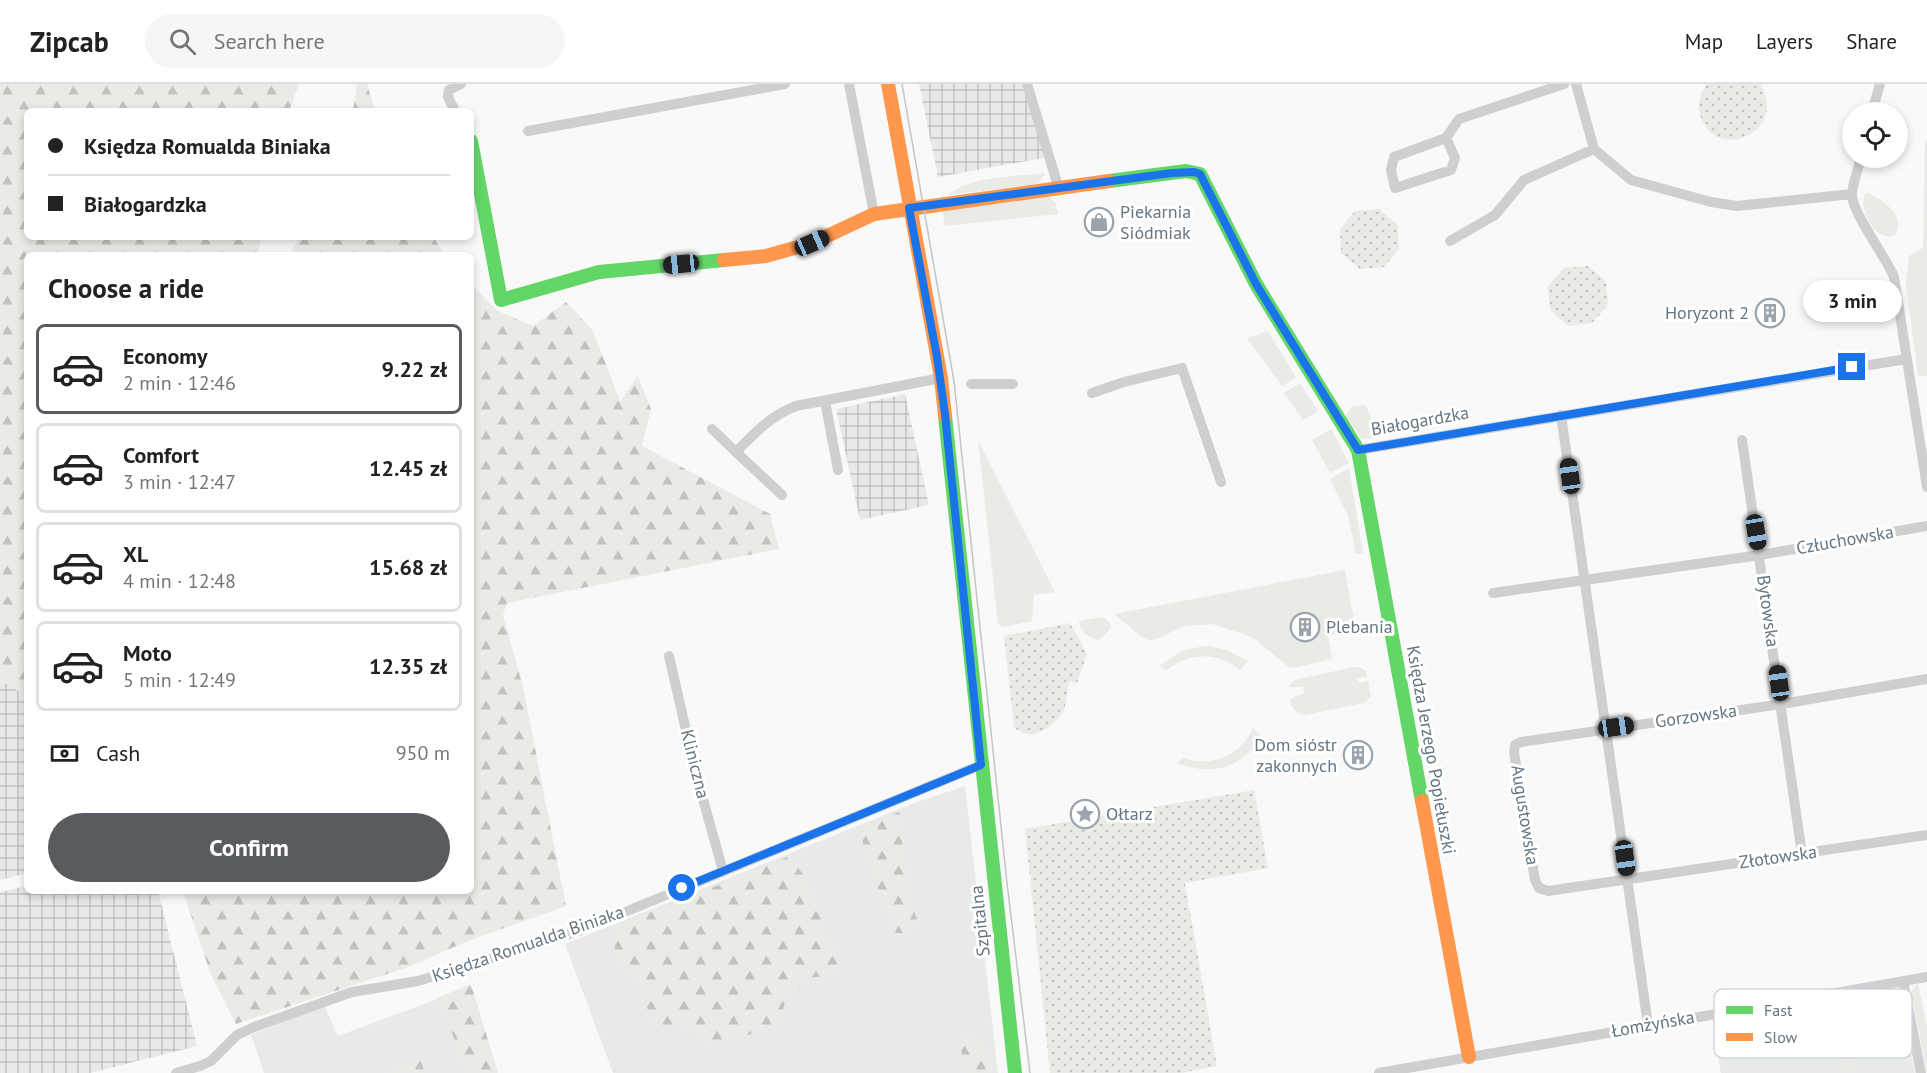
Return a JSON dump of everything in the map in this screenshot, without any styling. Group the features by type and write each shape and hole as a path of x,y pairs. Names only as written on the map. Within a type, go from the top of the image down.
{"street":[{"path":"454,108 448,97 448,90 461,84"},
{"path":"528,131 785,84"},
{"path":"849,84 874,214"},
{"name":"Szpitalna","path":"888,84 941,378 1015,1073"},
{"path":"1027,84 1059,189"},
{"path":"1446,138 1455,158 1451,170 1395,188 1391,170 1394,157 1446,138 1459,119 1564,84"},
{"path":"1576,84 1594,149 1631,180 1711,202 1737,206 1852,194"},
{"path":"1875,102 1880,84"},
{"path":"1450,241 1495,215 1524,180 1594,149"},
{"name":"Białogardzka","path":"474,157 501,300 599,272 766,256 812,243 874,214 1179,172 1194,172 1200,174 1256,284 1358,450 1906,359"},
{"path":"1858,168 1852,194 1857,210 1884,255 1894,277 1927,487"},
{"path":"1092,393 1124,382 1182,368 1221,482"},
{"path":"736,452 767,421 782,411 796,406 941,378"},
{"path":"971,384 1013,384"},
{"path":"825,401 838,470"},
{"path":"1561,415 1648,1025"},
{"path":"711,429 782,495"},
{"name":"Bytowska","path":"1742,440 1802,854"},
{"name":"Księdza Jerzego Popiełuszki","path":"1358,450 1469,1057"},
{"name":"Człuchowska","path":"1586,580 1760,555 1927,526"},
{"path":"1492,593 1586,580"},
{"name":"Kliniczna","path":"669,656 696,774 723,871"},
{"name":"Gorzowska","path":"1607,729 1782,704 1927,679"},
{"name":"Augustowska","path":"1607,729 1521,742 1515,745 1514,752 1535,880 1539,888 1548,891 1628,879"},
{"name":"Księdza Romualda Biniaka","path":"176,1073 212,1060 237,1035 254,1027 352,992 418,981 579,931 981,765"},
{"name":"Złotowska","path":"1628,879 1927,835"},
{"name":"Łomżyńska","path":"1857,989 1927,977"},
{"path":"1903,981 1905,989"},
{"name":"Łomżyńska","path":"1379,1073 1714,1014"},
{"path":"1912,1027 1921,1073"}],"shaded area":[{"path":"919,84 1027,84 1049,157 938,177"},
{"path":"905,394 929,505 860,520 836,409"},
{"path":"0,680 24,694 24,874 0,880"},
{"path":"965,786 998,1073 613,1073 565,944 917,802"},
{"path":"24,887 24,894 159,894 197,1046 90,1073 0,1073 0,892"},
{"path":"467,988 493,1073 264,1073 251,1035 324,1005 338,1036"},
{"path":"1718,1058 1912,1058 1915,1073 1721,1073"}],"green space":[{"path":"0,84 299,84 290,108 24,108 24,240 260,240 258,252 24,252 24,694 0,680"},
{"path":"357,84 367,84 374,108 353,108"},
{"path":"1707,84 1760,84 1767,101 1765,116 1758,128 1746,136 1733,140 1720,138 1708,130 1700,115 1699,106 1701,95"},
{"path":"1927,139 1927,376 1918,376 1906,285 1909,256 1923,248 1925,141"},
{"path":"1045,173 1036,184 950,195 957,189 980,181"},
{"path":"1868,193 1881,200 1896,215 1898,228 1895,235 1881,234 1870,224 1864,208 1865,194"},
{"path":"1049,196 1056,204 1058,214 945,226 942,210"},
{"path":"1379,209 1398,225 1399,249 1384,267 1360,269 1341,253 1340,229 1355,211"},
{"path":"298,240 435,240 443,252 292,252"},
{"path":"1588,266 1606,281 1608,305 1592,323 1568,326 1550,310 1548,286 1564,268"},
{"path":"474,287 498,311 533,326 566,302 593,331 620,401 638,376 651,409 642,446 770,514 779,549 507,603 503,615 523,687 566,906 463,943 408,967 236,1024 211,975 184,894 474,894"},
{"path":"1268,331 1296,377 1282,386 1247,338"},
{"path":"1300,383 1318,411 1303,420 1284,393"},
{"path":"1366,405 1378,438 1362,439 1345,417 1351,407"},
{"path":"1331,429 1349,463 1330,473 1312,440"},
{"path":"978,440 1055,592 1034,595 1032,621 1003,627 998,624"},
{"path":"1349,468 1363,553 1356,554 1348,516 1330,479"},
{"path":"1345,570 1356,631 1328,636 1332,659 1293,668 1252,637 1212,624 1185,626 1152,641 1143,638 1114,614"},
{"path":"1103,617 1110,623 1111,628 1099,640 1089,636 1081,628 1079,621"},
{"path":"1070,623 1087,654 1077,683 1069,682 1064,710 1055,722 1042,731 1027,734 1020,732 1014,727 1004,636"},
{"path":"1206,646 1227,650 1248,661 1240,670 1222,659 1203,656 1184,660 1166,671 1160,665 1184,650"},
{"path":"1354,667 1366,671 1367,677 1357,679 1358,683 1368,681 1371,697 1364,703 1305,715 1293,708 1290,699 1304,693 1303,687 1288,687 1294,680"},
{"path":"1253,728 1262,737 1254,748 1235,763 1225,767 1203,769 1177,763 1183,758 1204,761 1224,757 1241,746"},
{"path":"1254,790 1268,868 1185,883 1217,1066 1182,1073 1050,1073 1025,829"},
{"path":"898,812 902,816 900,827 912,906 917,919 909,933 896,933 893,927 867,858 861,830"},
{"path":"790,856 804,876 839,961 838,970 834,975 808,978 799,987 788,992 779,1023 733,1041 702,1042 695,1031 685,1026 660,1027 649,1013 638,985 621,967 615,947 616,931 632,920"},
{"path":"1918,983 1927,1027 1927,1072 1912,998 1914,987"},
{"path":"471,984 498,1073 467,1073 441,1003 437,998"},
{"path":"966,1036 977,1041 986,1049 993,1066 993,1073 965,1073 960,1042"},
{"path":"1840,1058 1852,1058 1855,1073 1843,1073"},
{"path":"1910,1058 1915,1073 1913,1073"},
{"path":"420,1059 425,1073 388,1073"}],"tram line":[{"path":"902,84 954,381 1007,883 1030,1073"}],"traffic: fast":[{"path":"474,157 501,300 599,272 724,260"},
{"path":"1109,181 1186,171 1200,174 1256,284 1358,450 1422,801"},
{"path":"945,416 1015,1073"}],"traffic: slow":[{"path":"888,84 941,378 945,416"},
{"path":"724,260 766,256 812,243 874,214 1109,181"},
{"path":"1422,801 1469,1057"}],"place":[{"name":"Piekarnia Siódmiak","path":"1099,222"},
{"name":"Horyzont 2","path":"1770,313"},
{"name":"Plebania","path":"1305,627"},
{"name":"Dom sióstr zakonnych","path":"1358,755"},
{"name":"Ołtarz","path":"1085,814"}],"route":[{"path":"682,888 981,765 941,378 909,208 1186,171 1200,174 1269,307 1358,450 1852,367"}]}
